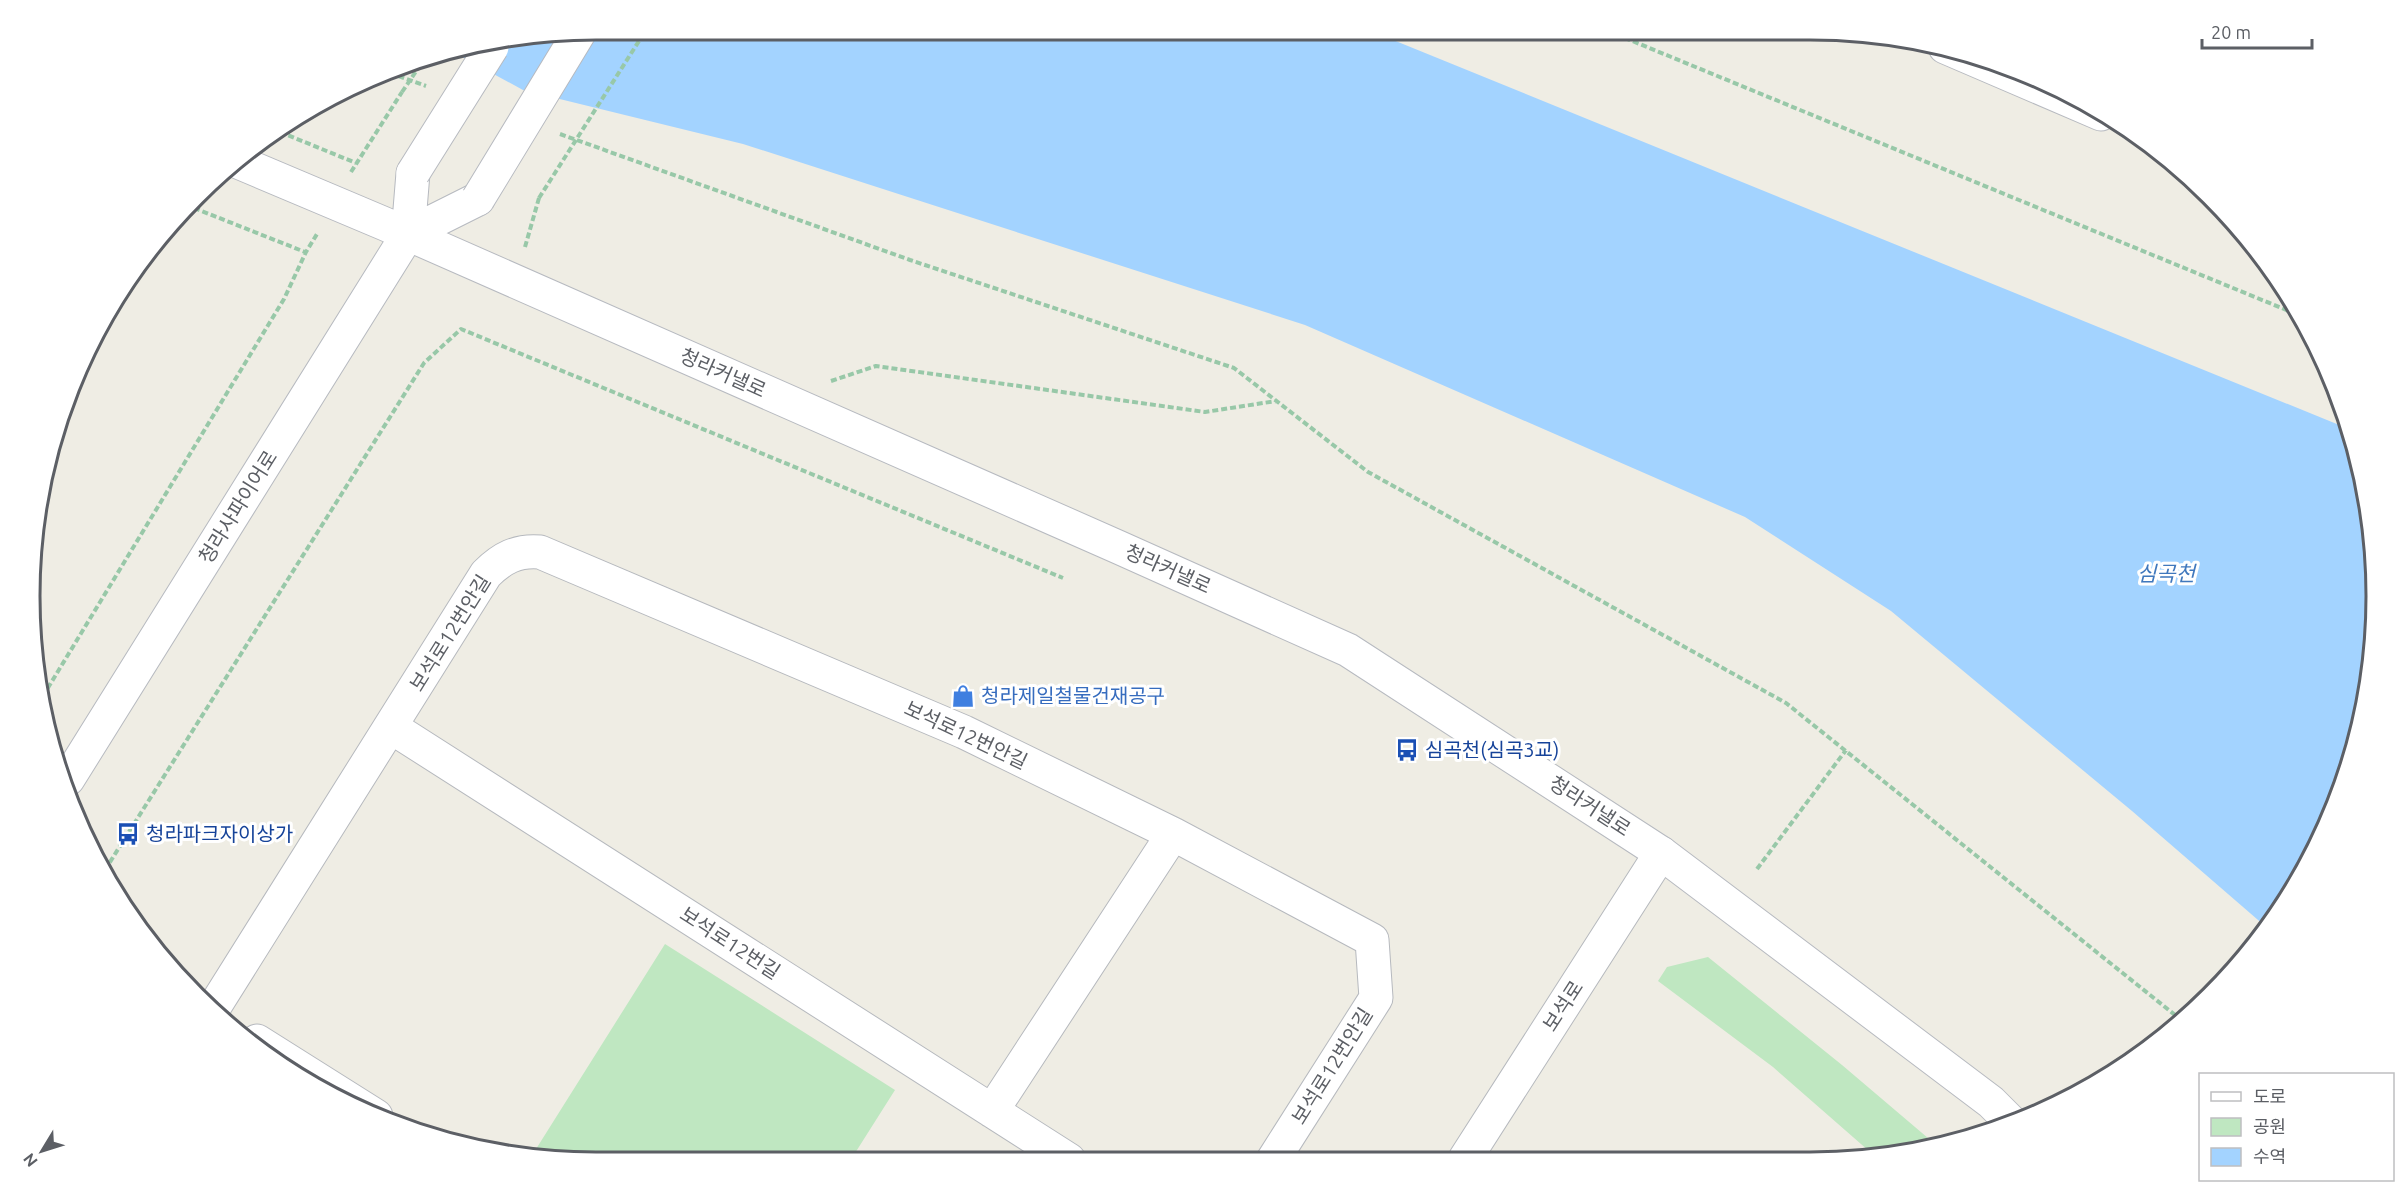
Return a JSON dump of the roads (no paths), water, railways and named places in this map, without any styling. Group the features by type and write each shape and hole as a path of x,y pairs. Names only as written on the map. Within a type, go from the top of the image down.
{"street":[{"path":"408,234 478,199 574,41"},
{"path":"408,234 413,173 490,51"},
{"name":"청라커낼로","path":"246,165 408,234 1118,546 1348,650 1661,853 1991,1102 2005,1116"},
{"name":"청라사파이어로","path":"70,775 408,234"},
{"name":"보석로12번안길","path":"217,1003 486,574 495,564 507,557 524,551 540,552 964,732 1173,834 1372,940 1376,998 1278,1152"},
{"name":"보석로12번길","path":"391,727 1056,1152"},
{"path":"992,1111 1173,834"},
{"name":"보석로","path":"1469,1152 1661,853"}],"water":[{"name":"심곡천","path":"596,40 1393,40 2338,425 2347,453 2361,524 2366,596 2361,669 2355,705 2347,740 2323,809 2291,874 2260,922 2132,811 1891,611 1745,517 1305,325 743,144 523,90 462,57 524,45"}],"place":[{"name":"청라제일철물건재공구","path":"963,696"},
{"name":"심곡천(심곡3교)","path":"1407,750"},
{"name":"청라파크자이상가","path":"128,834"}]}
